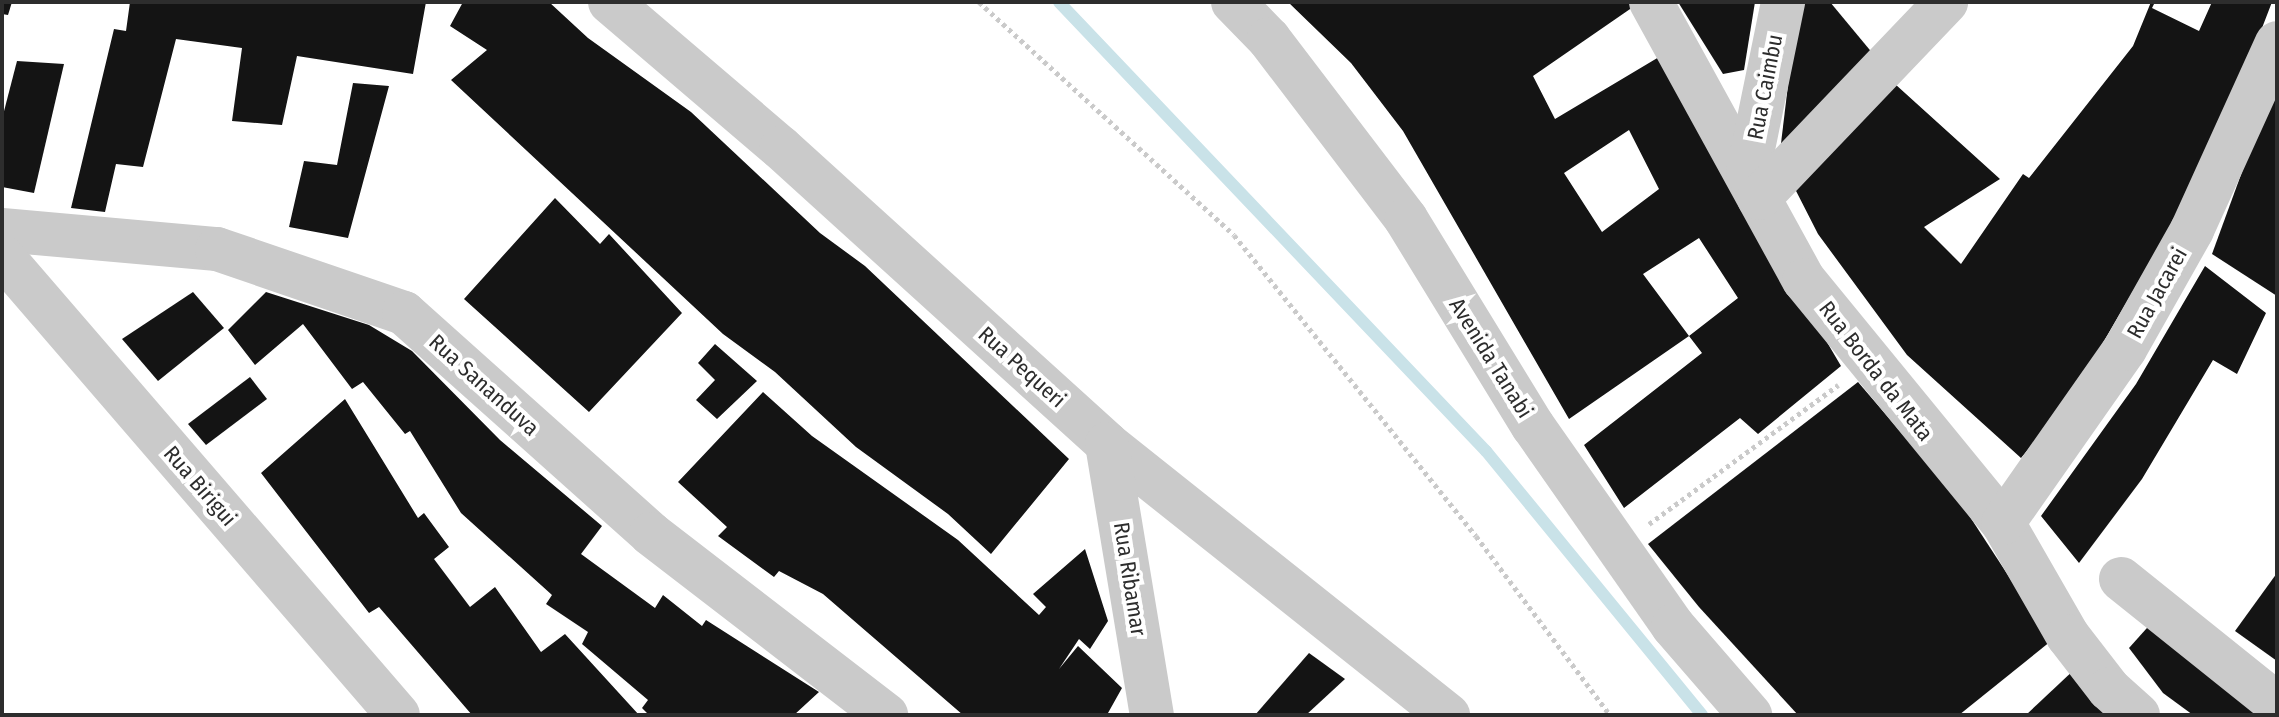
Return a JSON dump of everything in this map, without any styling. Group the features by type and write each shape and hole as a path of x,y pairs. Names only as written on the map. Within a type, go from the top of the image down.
{"street":[{"name":"Rua Pequeri","path":"610,2 781,148 1107,444 1448,715"},
{"name":"Avenida Tanabi","path":"1233,2 1269,39 1406,219 1550,451 1673,626 1750,715"},
{"name":"Rua Borda da Mata","path":"1651,2 1804,280 2003,523 2068,636 2109,689 2138,715"},
{"name":"Rua Caimbu","path":"1753,185 1783,2"},
{"path":"1753,185 1946,2"},
{"name":"Rua Jacarei","path":"2003,523 2132,336 2192,230 2277,43"},
{"name":"Rua Sananduva","path":"2,230 217,249 404,313 651,534 886,715"},
{"name":"Rua Birigui","path":"2,256 398,715"},
{"name":"Rua Ribamar","path":"1107,444 1152,715"},
{"path":"2121,579 2277,704"}],"path":[{"path":"979,2 1234,235 1476,536 1610,715"},
{"path":"1639,531 1869,362"}],"building":[{"path":"2,2 12,2 8,15 2,14"},
{"path":"130,2 426,2 413,74 297,56 282,125 232,121 242,48 176,39 143,167 116,164 105,212 71,208 114,29 126,31"},
{"path":"463,2 549,2 588,38 691,112 820,233 865,266 1069,459 991,554 948,514 856,447 775,372 723,334 451,80 487,50 450,26"},
{"path":"1288,2 1630,2 1633,7 1533,76 1555,119 1659,57 1841,366 1758,434 1740,418 1624,508 1584,445 1702,353 1689,336 1569,419 1403,131 1351,63","holes":["1629,130 1659,189 1602,232 1564,173","1699,238 1738,298 1689,336 1643,274"]},
{"path":"1678,2 1755,2 1744,70 1723,74"},
{"path":"1798,2 1830,2 1874,55 1779,160"},
{"path":"2151,2 2155,2 2152,8 2199,31 2212,2 2272,2 2214,153 2070,399 2021,458 1907,355 1818,234 1793,185 1895,84 2000,179 1924,227 1961,264 2023,174 2029,178 2133,46"},
{"path":"17,61 64,64 34,193 2,187 2,119"},
{"path":"2277,76 2277,296 2212,254"},
{"path":"353,83 389,86 348,238 289,227 304,161 337,165"},
{"path":"555,198 600,244 609,234 682,313 589,412 464,299"},
{"path":"2205,266 2266,313 2237,374 2213,360 2142,479 2079,563 2041,516 2136,384"},
{"path":"193,292 224,328 158,381 122,339"},
{"path":"266,292 369,325 412,351 500,440 602,526 581,554 655,608 663,595 702,626 706,620 819,692 794,715 649,715 642,708 648,700 582,644 588,632 546,604 552,595 461,513 410,431 405,434 363,382 352,389 303,324 255,365 228,330"},
{"path":"715,344 757,381 717,419 696,400 715,380 698,363"},
{"path":"250,377 267,399 206,445 188,424"},
{"path":"1858,382 1959,500 2051,641 1959,715 1798,715 1699,607 1648,544"},
{"path":"763,392 812,436 958,540 1039,615 1046,607 1033,594 1085,549 1108,621 1090,649 1079,639 1059,669 1078,646 1122,688 1108,713 963,715 823,594 779,571 774,577 718,536 727,527 678,482"},
{"path":"345,399 418,518 424,513 449,547 434,559 470,607 495,587 541,652 565,634 639,715 472,715 379,607 369,613 261,473"},
{"path":"2277,573 2277,661 2235,631"},
{"path":"2155,619 2277,715 2193,715 2163,693 2129,648"},
{"path":"1309,653 1345,679 1306,715 1255,715"},
{"path":"2076,668 2119,715 2026,715"}],"waterway":[{"path":"1059,2 1486,451 1702,715"}]}
